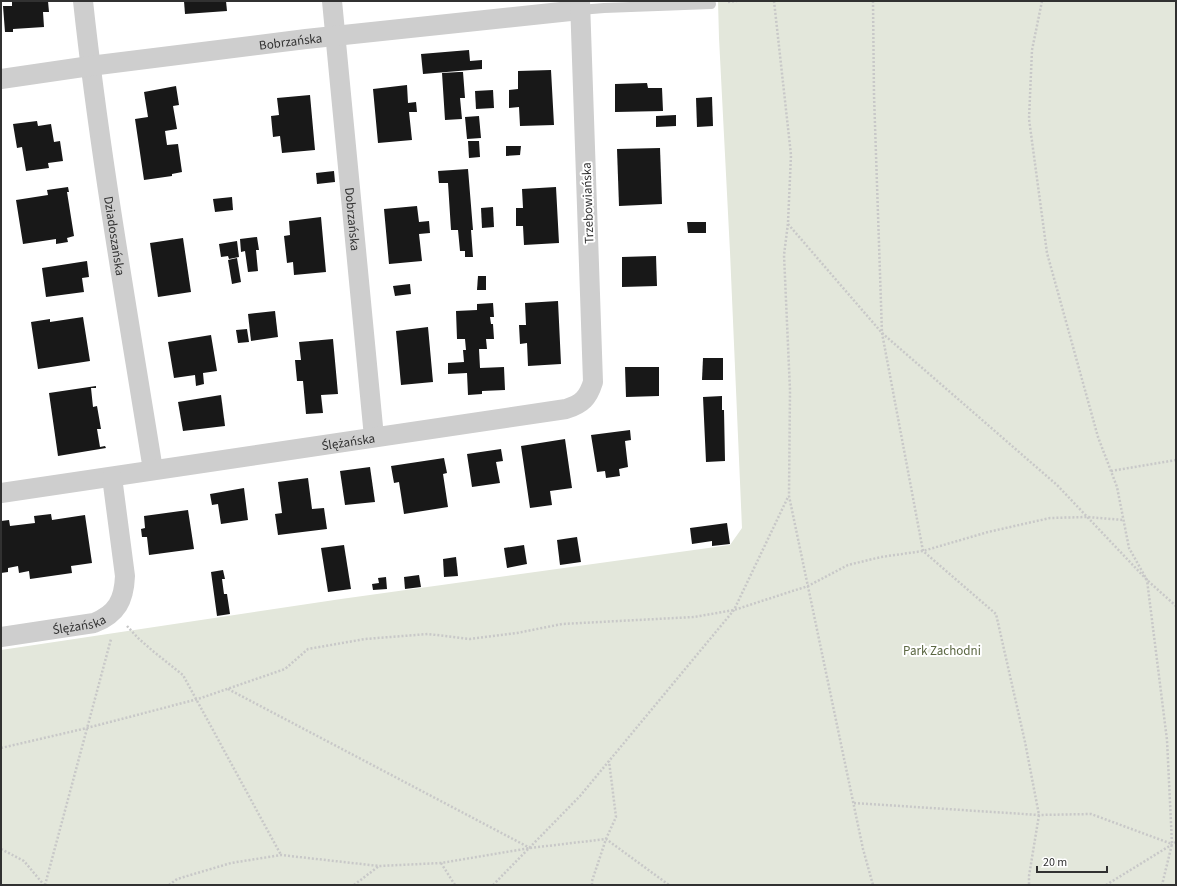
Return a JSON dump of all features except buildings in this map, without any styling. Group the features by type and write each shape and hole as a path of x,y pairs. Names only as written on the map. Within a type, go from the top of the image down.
{"street":[{"name":"Dziadoszańska","path":"83,1 90,66 153,470"},
{"name":"Dobrzańska","path":"332,1 374,437"},
{"name":"Bobrzańska","path":"1,80 90,66 580,6"},
{"name":"Trzebowiańska","path":"580,6 593,382 590,392 583,401"},
{"name":"Ślężańska","path":"1,493 112,478 153,470 566,409 583,401"},
{"name":"Ślężańska","path":"1,637 94,623 105,619 114,611 123,598 125,576 112,478"}],"lane":[{"path":"580,6 604,8 711,4"}],"path":[{"path":"774,1 791,155 788,223 784,255 790,390 789,496 854,803 873,885"},
{"path":"873,1 874,95 882,333 923,551 996,614 1025,742 1039,815 1029,876 1029,885"},
{"path":"1042,1 1032,50 1029,119 1047,253 1098,438 1117,487 1129,548 1147,580 1167,740 1172,844 1162,885"},
{"path":"788,223 882,333 1057,485 1147,580 1176,606"},
{"path":"1111,471 1176,460"},
{"path":"493,885 580,796 734,610 789,496"},
{"path":"1,748 198,700 285,669 308,649 364,639 428,634 470,639 517,633 562,624 694,617 734,610 808,586 848,564 881,556 923,551 988,532 1050,518 1087,517 1123,520"},
{"path":"114,611 138,638 183,675 198,700 281,855"},
{"path":"45,885 111,637 114,611"},
{"path":"227,689 530,848"},
{"path":"592,885 606,839 616,817 609,761"},
{"path":"854,803 1039,815 1091,814 1172,844"},
{"path":"169,885 177,880 231,863 281,855 379,866 441,862 530,848 606,839 669,885"},
{"path":"1106,885 1176,842"},
{"path":"1,849 24,861 45,885"},
{"path":"441,862 455,885"},
{"path":"354,885 379,866"}],"green space":[{"name":"Park Zachodni","path":"718,1 1176,1 1176,885 1,885 1,650 341,599 730,545 742,528"}]}
